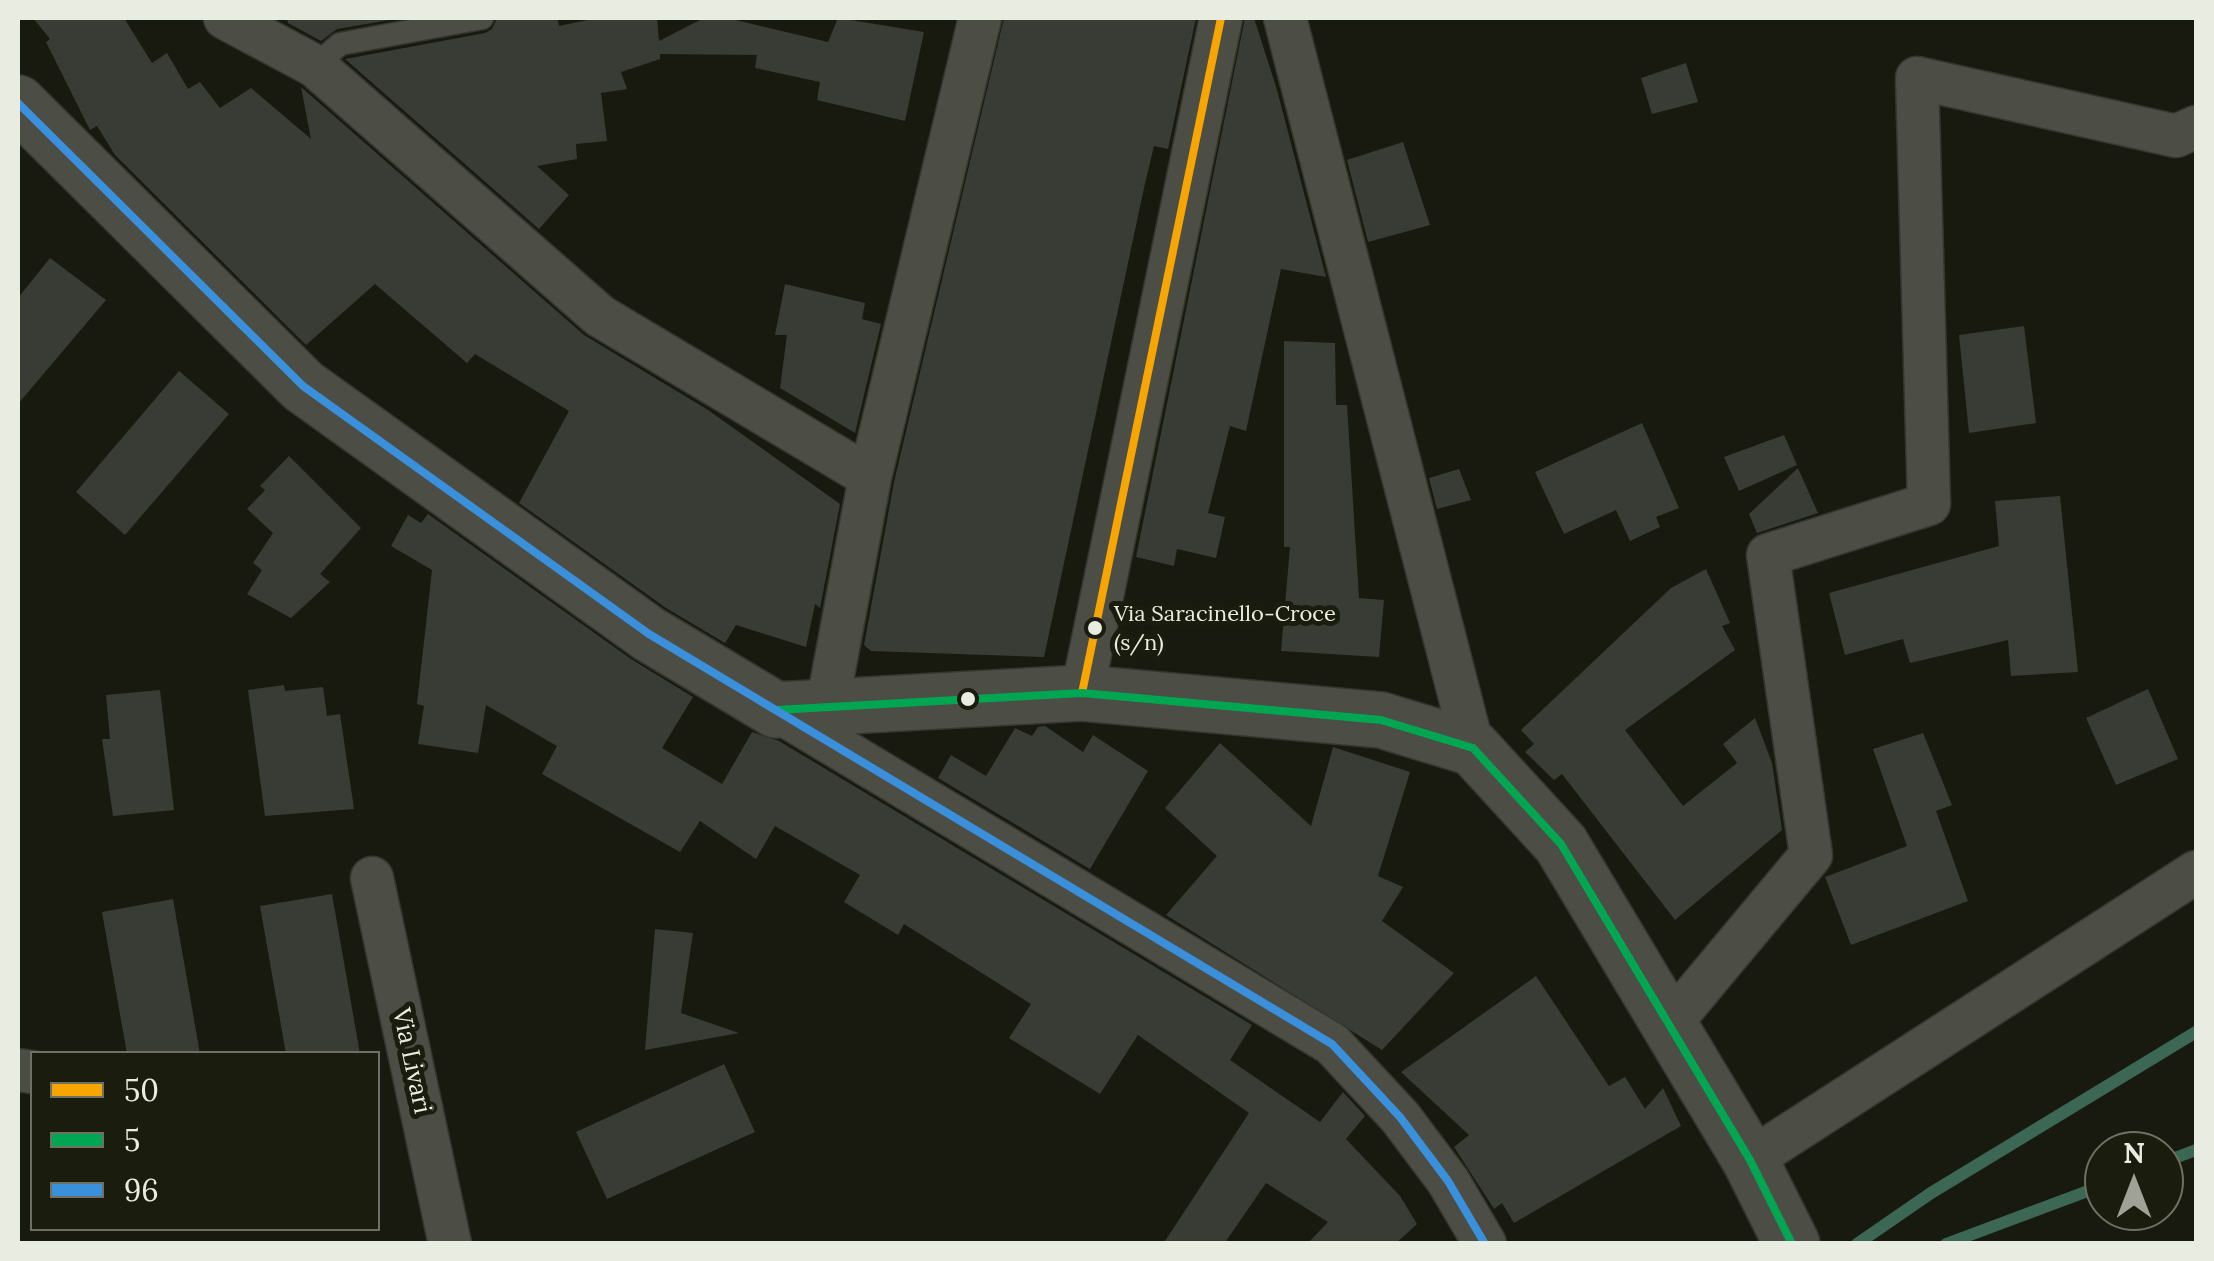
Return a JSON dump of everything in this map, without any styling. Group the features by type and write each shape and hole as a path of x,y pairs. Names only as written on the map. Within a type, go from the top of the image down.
{"street":[{"path":"224,18 315,66 600,316 870,477"},
{"path":"801,709 870,477 980,18"},
{"path":"1082,694 1221,18"},
{"path":"1285,18 1474,748 1561,844 1670,1024 1792,1244"},
{"path":"1670,1024 1812,855 1768,556 1928,504 1917,78 2176,136 2196,127"},
{"path":"18,103 303,386 649,634 801,709 1332,1044 1400,1117 1448,1181 1485,1244"},
{"path":"801,709 1082,694 1381,720 1474,748"},
{"path":"1756,1173 2196,872"},
{"name":"Via Livari","path":"372,878 450,1244"}],"lane":[{"path":"315,66 340,44 482,18"}],"building":[{"path":"33,18 124,18 152,63 167,53 188,89 200,82 220,108 251,88 311,139 301,87 584,335 708,410 840,504 820,608 815,604 806,647 736,625 725,643 666,608 519,503 569,411 475,354 467,363 375,284 306,345 115,155 97,126 90,130 46,42 50,39"},
{"path":"287,18 401,18 337,29 321,41 288,23"},
{"path":"497,18 557,18 559,26 597,18 657,18 659,41 702,19 727,18 828,42 838,18 924,32 905,121 817,100 820,82 755,68 757,55 660,54 660,59 621,72 627,89 601,93 607,141 576,144 577,159 537,166 569,195 539,229 345,59 485,33"},
{"path":"1004,18 1196,18 1168,149 1154,146 1144,188 1044,657 871,651 864,645 894,482"},
{"path":"1245,18 1254,18 1277,90 1326,277 1281,269 1246,431 1230,426 1208,513 1225,517 1216,558 1177,549 1174,566 1136,557"},
{"path":"1686,63 1698,102 1652,114 1641,78"},
{"path":"1403,142 1430,225 1368,242 1347,160"},
{"path":"50,258 106,300 18,404 18,298"},
{"path":"785,284 865,303 862,319 881,324 855,433 780,388 787,335 775,335"},
{"path":"2024,326 2036,423 1969,433 1959,335"},
{"path":"1284,341 1335,343 1336,405 1347,405 1359,598 1384,600 1379,657 1281,651 1290,547 1284,547"},
{"path":"179,371 229,414 125,535 76,492"},
{"path":"1642,423 1679,508 1656,517 1660,527 1630,541 1616,510 1564,534 1535,472"},
{"path":"1784,435 1797,465 1739,491 1724,457"},
{"path":"289,456 361,528 320,574 330,582 291,618 247,594 262,570 253,563 273,533 247,509 265,490 260,486"},
{"path":"1798,468 1818,513 1757,533 1749,514"},
{"path":"1459,469 1471,500 1437,509 1429,478"},
{"path":"2060,496 2078,672 2011,676 2008,640 1910,663 1903,639 1845,655 1829,593 1999,546 1995,501"},
{"path":"428,514 631,659 693,697 662,748 722,784 752,732 779,741 1252,1025 1230,1060 1320,1122 1343,1092 1365,1116 1346,1139 1400,1196 1417,1224 1395,1244 1307,1244 1328,1222 1266,1183 1224,1244 1163,1244 1249,1113 1138,1035 1100,1094 1009,1038 1031,1004 904,924 898,935 844,902 860,875 775,826 756,859 700,821 680,852 542,774 557,746 486,705 478,753 418,744 424,706 417,704 432,570 391,546 408,515 421,523"},
{"path":"1706,569 1730,623 1722,626 1735,650 1625,730 1683,806 1737,763 1723,744 1755,718 1772,763 1782,830 1675,920 1562,774 1554,780 1525,752 1534,744 1521,730 1671,588"},
{"path":"284,685 285,691 323,687 327,716 340,714 354,809 265,816 248,690"},
{"path":"2148,689 2178,759 2116,785 2086,718"},
{"path":"160,690 174,810 113,816 102,739 110,739 106,695"},
{"path":"1045,726 1083,752 1093,735 1148,771 1090,869 938,778 951,755 986,776 1015,728 1032,736 1038,727"},
{"path":"1923,733 1952,805 1936,811 1968,901 1851,945 1825,877 1907,846 1873,749"},
{"path":"1220,743 1311,826 1333,747 1410,772 1378,876 1403,887 1382,921 1454,973 1382,1050 1166,915 1217,856 1165,808"},
{"path":"332,894 359,1051 285,1051 260,906"},
{"path":"173,899 199,1051 126,1051 102,912"},
{"path":"655,929 693,933 681,1013 739,1033 645,1050"},
{"path":"1536,976 1609,1086 1625,1077 1645,1109 1663,1088 1681,1126 1514,1223 1502,1203 1494,1209 1454,1147 1469,1135 1401,1072"},
{"path":"724,1064 755,1132 607,1199 576,1132"}],"waterway":[{"path":"1857,1244 1931,1193 2196,1032"},
{"path":"2184,1154 2196,1150"},
{"path":"1946,1244 2084,1192"}],"transit line":[{"name":"50","path":"1082,693 1221,18"},
{"name":"96","path":"18,103 303,386 649,634 1332,1044 1400,1117 1448,1181 1485,1244"},
{"name":"5","path":"776,710 1082,693 1381,720 1473,748 1561,844 1750,1160 1792,1244"}],"place":[{"name":"Via Saracinello-Croce (s/n)","path":"1095,628"}]}
